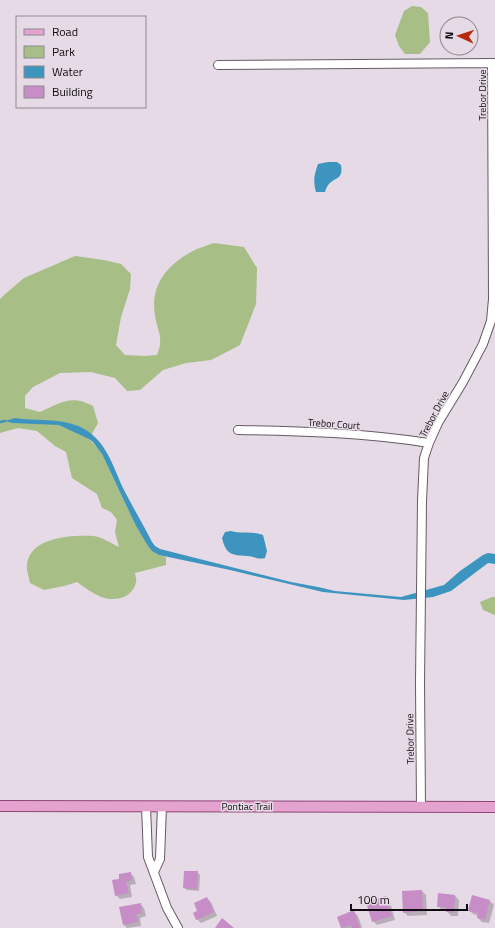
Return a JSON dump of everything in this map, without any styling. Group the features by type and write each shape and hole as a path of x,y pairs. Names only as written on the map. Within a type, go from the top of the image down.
{"main road":[{"name":"Pontiac Trail","path":"0,806 495,807"}],"street":[{"name":"Trebor Drive","path":"218,65 494,63 493,299 491,321 477,357 438,423 424,458 420,691 421,807"},
{"name":"Trebor Court","path":"238,430 290,431 390,437 429,443"},
{"path":"146,806 148,857 167,908 178,928"},
{"path":"154,872 160,859 162,806"}],"green space":[{"path":"412,6 421,7 428,13 430,42 420,54 405,54 399,46 395,35 404,11"},
{"path":"214,243 244,247 257,268 256,304 240,345 211,360 186,363 163,370 140,390 127,391 115,378 91,372 60,373 33,387 25,396 25,408 40,412 60,403 72,400 85,402 93,406 98,423 89,439 102,454 135,524 159,555 166,557 166,565 135,573 136,581 133,590 123,597 114,599 97,595 77,582 44,590 30,583 27,564 30,555 36,548 53,540 74,536 93,536 106,540 119,547 115,532 117,520 111,512 102,508 97,494 72,478 66,452 55,446 37,431 18,428 0,433 0,299 24,278 75,256 121,264 131,274 130,289 121,317 116,345 125,355 157,355 160,344 160,336 154,305 155,295 162,278 167,270 182,258 196,249"},
{"path":"495,597 495,615 483,610 480,602"}],"water":[{"path":"337,162 341,165 340,175 327,186 325,192 316,192 314,178 318,164"},
{"path":"15,418 71,423 95,437 111,461 123,488 152,542 160,549 291,582 335,591 401,597 444,585 460,571 488,553 495,554 495,564 488,563 451,591 433,597 404,600 323,592 159,555 152,551 148,546 135,524 102,454 93,442 59,425 12,423 5,421"},
{"path":"231,531 263,535 267,551 265,558 260,559 230,553 225,548 222,538 225,532"}],"building":[{"path":"184,871 198,871 197,889 183,888"},
{"path":"131,872 132,880 126,882 129,893 115,896 112,880 119,879 119,874"},
{"path":"422,890 423,911 403,913 402,891"},
{"path":"438,893 455,895 454,913 446,912 446,907 437,907"},
{"path":"472,895 490,900 485,920 477,918 478,913 468,911"},
{"path":"386,896 392,916 372,922 366,902"},
{"path":"207,897 214,912 196,920 193,913 197,911 194,903"},
{"path":"141,903 142,913 136,914 138,922 123,925 119,907"},
{"path":"354,910 360,928 352,928 351,925 341,928 337,917"},
{"path":"222,918 234,928 215,928"}],"waterway":[{"path":"0,422 5,421"}]}
